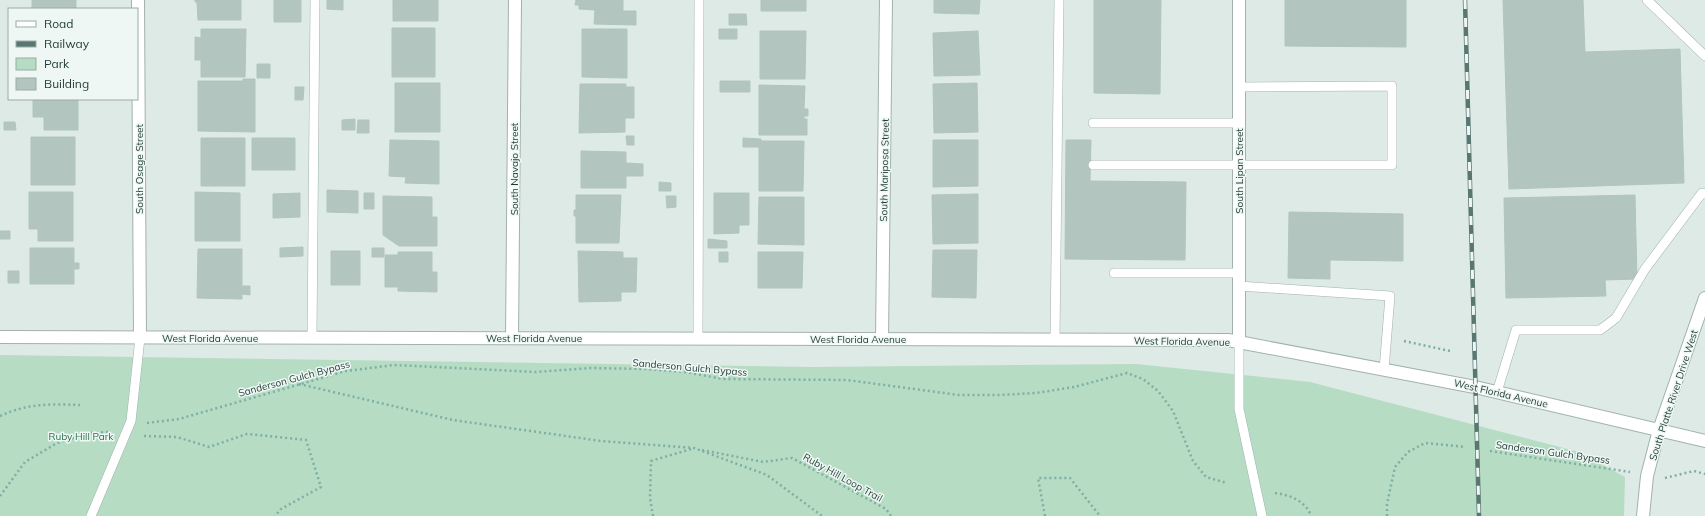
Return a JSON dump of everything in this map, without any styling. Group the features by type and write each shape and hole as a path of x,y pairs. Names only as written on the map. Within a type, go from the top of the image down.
{"street":[{"name":"South Osage Street","path":"138,0 140,338"},
{"name":"South Navajo Street","path":"512,338 514,0"},
{"name":"South Mariposa Street","path":"882,339 886,0"},
{"name":"South Lipan Street","path":"1238,343 1239,0"},
{"name":"South Platte River Drive West","path":"1643,516 1647,476 1659,430 1705,298"},
{"name":"West Florida Avenue","path":"0,337 1228,340 1497,392 1704,441"}],"lane":[{"path":"312,338 315,0"},
{"path":"698,339 699,0"},
{"path":"1055,340 1059,0"},
{"path":"1647,0 1705,56"},
{"path":"1093,165 1392,165 1392,86 1239,87"},
{"path":"1093,123 1238,123"},
{"path":"1497,392 1516,330 1600,330 1616,318 1645,269 1702,193 1705,194"},
{"path":"1114,273 1239,273"},
{"path":"1239,286 1390,296 1384,370"},
{"path":"91,516 131,421 140,338"},
{"path":"1238,343 1240,409 1262,516"}],"path":[{"path":"1386,338 1450,351"},
{"name":"Sanderson Gulch Bypass","path":"146,423 179,419 346,371 394,365 536,372 590,368 645,369 685,372 722,379 847,380 959,395 1036,393 1074,386 1127,373 1143,379 1158,390 1173,411 1193,461 1206,477 1227,483"},
{"path":"299,384 453,420 601,442 694,448 766,475 822,516"},
{"path":"0,416 17,408 44,404 80,405"},
{"path":"0,496 25,462 57,443 90,433 128,430 146,436 176,437 209,447 247,434 306,440 321,487 281,509 275,516"},
{"path":"1387,516 1387,504 1395,467 1408,452 1425,444 1465,447"},
{"name":"Ruby Hill Loop Trail","path":"653,516 650,498 651,461 694,448 763,462 792,458 886,509 891,516"},
{"name":"Sanderson Gulch Bypass","path":"1490,451 1614,468"},
{"path":"1668,478 1694,471 1705,474"},
{"path":"1044,516 1038,478 1070,478 1100,516"},
{"path":"1273,493 1296,499 1308,508 1310,516"}],"green space":[{"name":"Ruby Hill Park","path":"0,355 813,367 1136,364 1310,382 1579,452 1625,477 1624,516 0,516"}],"building":[{"path":"32,0 76,0 76,8 32,8"},
{"path":"195,0 241,0 241,20 198,20 197,2 195,2"},
{"path":"274,0 301,0 301,22 274,22"},
{"path":"327,0 343,0 343,10 327,9"},
{"path":"393,0 438,0 438,21 393,21"},
{"path":"576,0 623,0 623,11 636,11 636,25 594,24 595,10 579,9 579,5 575,5"},
{"path":"761,0 806,0 806,11 761,11"},
{"path":"934,0 980,0 979,14 934,13"},
{"path":"1094,0 1161,0 1160,94 1094,93"},
{"path":"1285,0 1406,0 1406,47 1285,46"},
{"path":"1503,0 1583,0 1585,52 1680,49 1684,183 1509,189"},
{"path":"729,14 746,14 747,25 729,25"},
{"path":"392,28 435,28 435,77 392,77"},
{"path":"201,29 246,29 245,77 201,77 201,60 195,60 195,37 201,38"},
{"path":"582,29 627,29 627,78 582,77"},
{"path":"719,29 737,29 737,39 719,39"},
{"path":"760,31 806,31 805,79 760,79"},
{"path":"978,31 980,75 934,76 933,33"},
{"path":"257,64 270,64 270,78 257,78"},
{"path":"243,79 255,79 255,132 198,131 198,81 243,81"},
{"path":"720,81 750,81 750,92 720,92"},
{"path":"395,83 440,83 440,132 395,132"},
{"path":"977,83 978,132 934,133 933,84"},
{"path":"580,84 626,84 626,87 634,87 634,118 625,118 625,132 579,133"},
{"path":"759,85 805,86 804,109 808,109 808,116 804,116 804,119 807,119 807,135 759,135"},
{"path":"295,87 304,87 303,100 295,100"},
{"path":"33,100 78,100 78,130 44,130 44,117 33,117"},
{"path":"355,119 355,130 342,130 342,120"},
{"path":"358,120 369,120 369,133 357,133"},
{"path":"4,122 15,122 16,130 4,130"},
{"path":"626,136 634,136 634,145 627,145"},
{"path":"31,137 75,137 75,185 31,185"},
{"path":"201,138 245,138 245,186 201,186"},
{"path":"252,138 295,138 295,170 252,170"},
{"path":"743,138 761,139 761,141 804,141 803,191 759,191 759,147 743,147"},
{"path":"390,140 439,141 439,184 405,183 406,177 389,176"},
{"path":"933,140 978,140 978,186 933,187"},
{"path":"1066,140 1091,140 1090,181 1186,182 1185,260 1065,259"},
{"path":"581,151 626,152 626,163 643,164 643,176 626,176 626,188 581,188"},
{"path":"659,182 671,183 671,191 659,191"},
{"path":"327,190 358,191 358,213 327,212"},
{"path":"29,192 73,192 73,241 38,241 38,229 29,229"},
{"path":"195,192 240,193 240,241 195,241"},
{"path":"300,193 300,217 273,218 273,194"},
{"path":"364,193 374,193 374,209 364,209"},
{"path":"714,193 749,193 749,225 739,225 739,233 714,234"},
{"path":"978,194 978,243 933,244 932,195"},
{"path":"576,195 621,195 619,243 576,243 576,216 574,216 574,210 576,210"},
{"path":"1635,195 1637,279 1605,280 1606,296 1506,298 1504,198"},
{"path":"383,196 432,197 432,217 437,217 437,246 399,246 383,235"},
{"path":"666,196 676,196 676,207 667,208"},
{"path":"759,197 804,197 804,245 758,244"},
{"path":"1289,212 1403,214 1403,261 1330,260 1330,279 1288,278"},
{"path":"0,231 10,231 10,239 0,239"},
{"path":"708,239 727,241 727,248 708,248"},
{"path":"303,247 303,256 280,257 280,248"},
{"path":"30,248 74,248 74,263 79,263 79,269 74,269 74,284 30,284"},
{"path":"372,248 384,248 384,257 372,257"},
{"path":"198,249 242,249 242,286 250,286 250,295 242,294 242,299 197,298"},
{"path":"933,250 977,250 976,298 932,297"},
{"path":"331,251 360,251 360,285 331,285"},
{"path":"578,251 623,252 623,258 637,258 636,292 621,292 621,301 579,302"},
{"path":"398,252 432,252 432,272 437,272 437,292 398,291 398,287 385,287 385,255 398,255"},
{"path":"719,252 728,252 728,262 719,262"},
{"path":"758,252 803,252 802,288 758,288"},
{"path":"8,271 19,271 19,283 8,283"}],"railway":[{"path":"1465,0 1479,516"}]}
